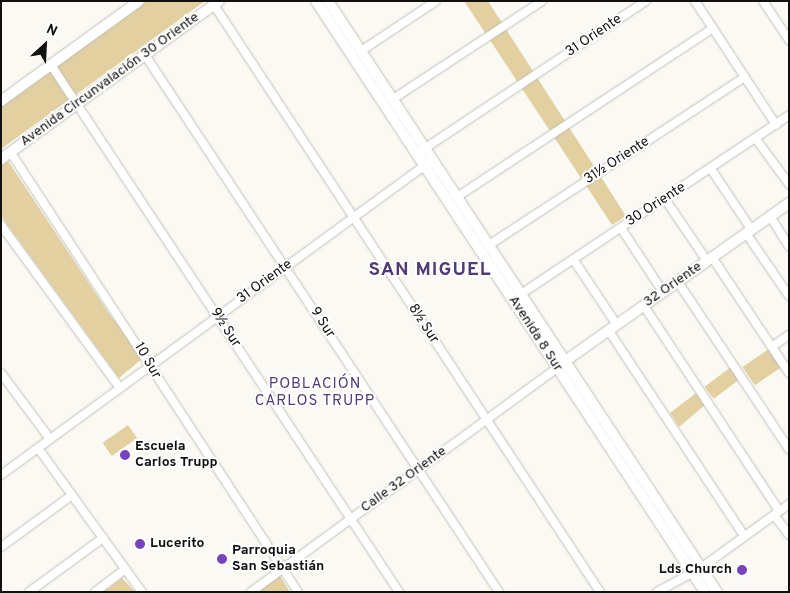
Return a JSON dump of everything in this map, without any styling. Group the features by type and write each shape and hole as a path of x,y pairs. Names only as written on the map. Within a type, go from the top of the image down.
{"street":[{"path":"1,101 139,1"},
{"name":"Avenida 8 Sur","path":"316,1 421,151 697,570 718,592"},
{"name":"Avenida 8 Sur","path":"328,1 393,99 421,151"},
{"path":"361,51 436,1"},
{"path":"393,99 542,1"},
{"path":"695,1 776,125"},
{"path":"763,1 789,40"},
{"name":"31 Oriente","path":"421,151 645,2"},
{"name":"Avenida Circunvalación 30 Oriente","path":"1,159 216,3"},
{"name":"8½ Sur","path":"216,3 353,217 600,592"},
{"path":"457,197 713,28"},
{"name":"9 Sur","path":"145,55 499,592"},
{"name":"9½ Sur","path":"51,65 399,592"},
{"name":"31½ Oriente","path":"489,245 745,77"},
{"name":"30 Oriente","path":"521,294 711,169 789,115"},
{"path":"756,138 789,184"},
{"name":"10 Sur","path":"10,153 298,592"},
{"name":"Avenida 8 Sur","path":"429,163 457,197 489,245 521,294 561,364"},
{"name":"31 Oriente","path":"1,475 429,163"},
{"path":"711,169 789,296"},
{"path":"665,199 773,346 789,373"},
{"name":"32 Oriente","path":"561,364 789,203"},
{"path":"770,216 789,246"},
{"path":"1,225 120,388"},
{"path":"622,228 664,292"},
{"path":"573,260 613,328 744,536"},
{"path":"678,282 789,448"},
{"path":"644,306 789,535"},
{"path":"773,346 789,334"},
{"name":"Calle 32 Oriente","path":"254,591 561,364"},
{"path":"1,373 50,439"},
{"path":"38,448 142,592"},
{"path":"1,547 72,495"},
{"path":"657,592 697,570 789,504"},
{"path":"29,592 102,538"},
{"path":"95,592 125,569"},
{"name":"Avenida 8 Sur","path":"697,570 705,592"}],"shaded area":[{"path":"147,1 205,1 1,149 1,106"},
{"path":"464,1 488,1 626,216 612,225"},
{"path":"8,161 108,312 143,358 119,378 1,216 1,166"},
{"path":"769,349 781,367 755,385 742,367"},
{"path":"731,367 740,379 714,399 705,387"},
{"path":"696,393 705,405 679,427 670,413"},
{"path":"128,425 137,438 112,456 103,443"},
{"path":"278,573 290,592 262,592 259,588"},
{"path":"122,578 135,592 103,592"}],"place":[{"name":"Escuela Carlos Trupp","path":"125,455"},
{"name":"Lucerito","path":"140,544"},
{"name":"Parroquia San Sebastián","path":"222,559"},
{"name":"Lds Church","path":"742,570"}],"district":[{"name":"SAN MIGUEL","path":"430,271"},
{"name":"POBLACIÓN CARLOS TRUPP","path":"315,392"}]}
